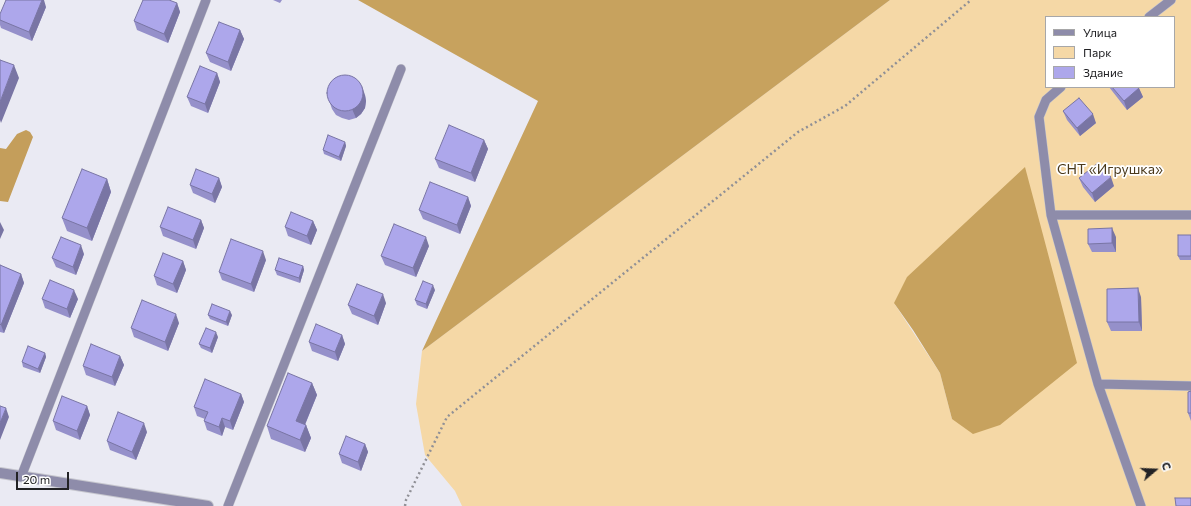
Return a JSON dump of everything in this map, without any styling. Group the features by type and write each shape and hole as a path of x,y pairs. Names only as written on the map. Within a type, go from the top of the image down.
{"street":[{"path":"0,474 208,506"}],"lane":[{"path":"22,477 206,0"},
{"path":"1150,16 1171,0"},
{"path":"228,506 401,69"},
{"path":"1060,88 1046,100 1039,117 1051,215 1098,384 1141,506"},
{"path":"1051,215 1191,215"},
{"path":"1098,384 1191,386"}],"path":[{"path":"405,506 406,500 446,417 798,132 845,106 971,0"}],"green space":[{"name":"СНТ «Игрушка»","path":"890,0 1191,0 1191,506 462,506 455,491 425,455 416,404 422,351","holes":["894,303 1000,425 952,419 940,373"]}],"shaded area":[{"path":"358,0 890,0 422,351 538,101"},
{"path":"26,130 30,132 33,137 8,202 0,201 0,148 6,149 17,134"},
{"path":"1025,167 1077,363 1000,425 973,434 952,419 940,373 894,303 907,277"}],"building":[{"path":"6,0 42,0 29,32 0,20 0,14"},
{"path":"143,0 169,0 177,3 164,34 134,21"},
{"path":"219,22 240,30 228,62 206,53"},
{"path":"0,60 14,65 0,102"},
{"path":"200,66 217,73 205,104 187,97"},
{"path":"345,75 355,78 360,83 363,93 360,103 355,108 345,111 335,108 330,103 327,93 330,83 335,78"},
{"path":"1113,88 1139,88 1124,101"},
{"path":"1079,98 1093,114 1077,128 1063,111"},
{"path":"449,125 484,140 471,173 435,159"},
{"path":"328,135 345,142 339,157 323,150"},
{"path":"1098,163 1111,177 1092,193 1079,178"},
{"path":"82,169 107,179 87,228 62,218"},
{"path":"196,169 219,178 212,194 190,185"},
{"path":"430,182 468,197 457,225 419,210"},
{"path":"168,207 201,220 193,240 160,227"},
{"path":"291,212 313,221 307,236 285,227"},
{"path":"394,224 426,237 413,268 381,256"},
{"path":"1112,228 1112,243 1088,244 1088,229"},
{"path":"1178,235 1191,235 1191,256 1178,256"},
{"path":"61,237 81,245 73,267 52,258"},
{"path":"231,239 263,251 251,284 219,272"},
{"path":"163,253 183,261 173,284 154,276"},
{"path":"279,258 303,266 299,278 275,270"},
{"path":"0,265 21,274 1,325 0,324"},
{"path":"50,280 74,290 67,309 42,299"},
{"path":"423,281 433,285 426,304 415,300"},
{"path":"357,284 383,294 374,316 348,305"},
{"path":"1138,288 1139,322 1107,322 1107,289"},
{"path":"142,300 176,314 165,342 131,328"},
{"path":"212,304 230,311 226,322 208,315"},
{"path":"316,324 342,335 335,352 309,342"},
{"path":"206,328 216,332 210,348 199,344"},
{"path":"91,344 120,356 112,377 83,366"},
{"path":"28,346 45,353 38,369 22,362"},
{"path":"288,373 312,383 296,421 306,425 300,440 267,426"},
{"path":"205,379 241,394 230,421 222,418 219,427 204,421 208,412 194,407"},
{"path":"1191,391 1191,413 1188,413 1188,392"},
{"path":"62,396 87,406 77,431 53,421"},
{"path":"0,406 6,408 0,423"},
{"path":"118,412 144,423 132,452 107,441"},
{"path":"346,436 365,444 358,462 339,454"},
{"path":"1175,498 1191,498 1191,506 1176,506"}]}
